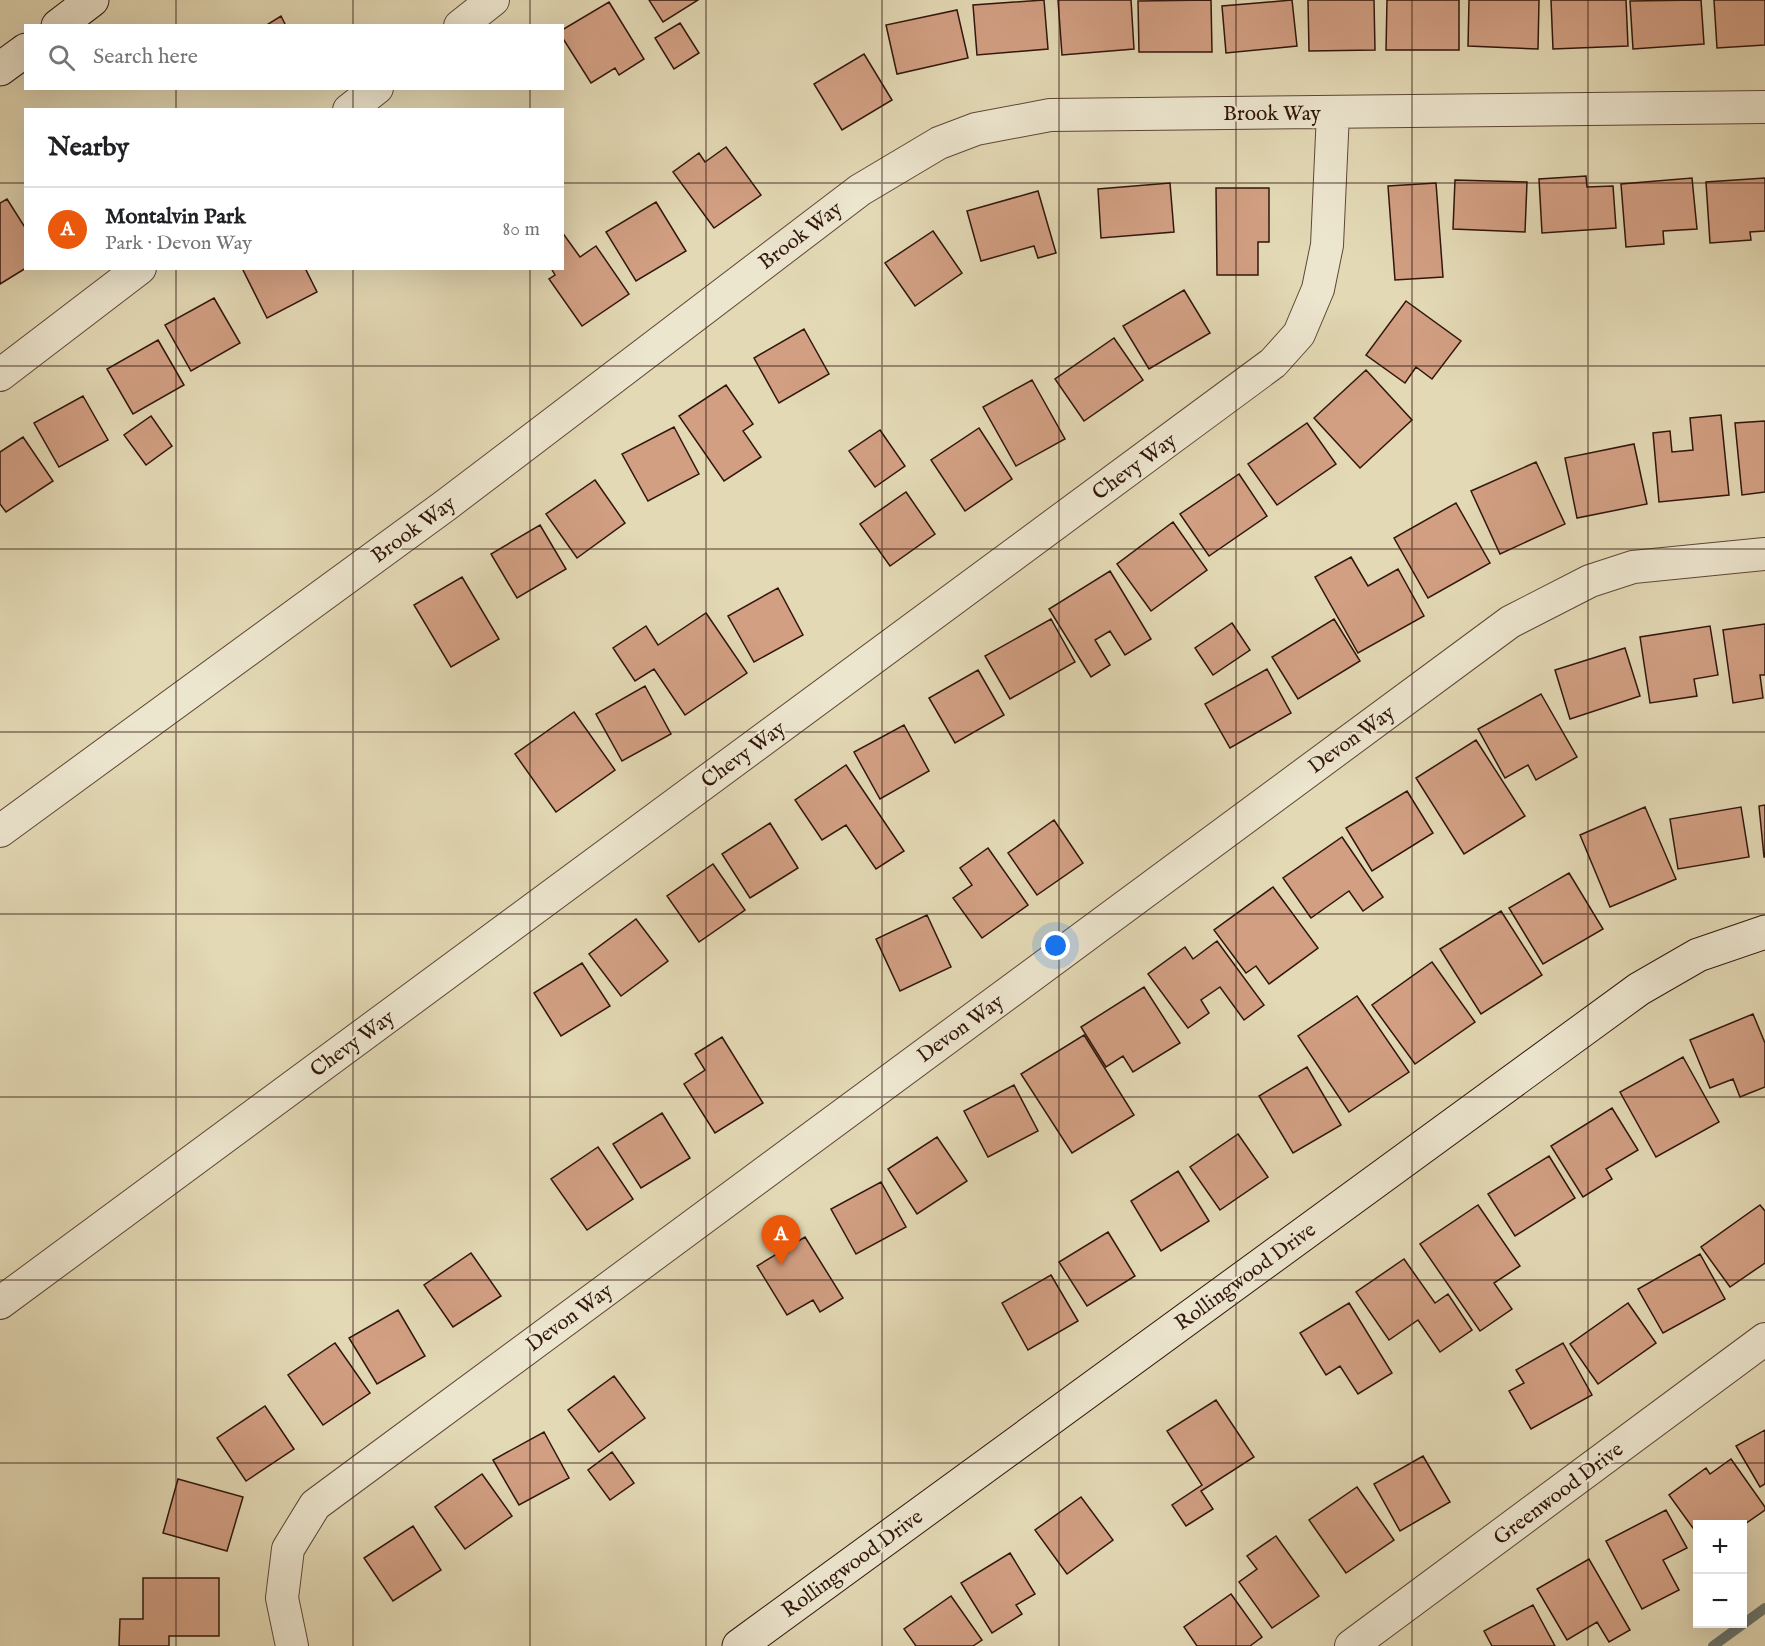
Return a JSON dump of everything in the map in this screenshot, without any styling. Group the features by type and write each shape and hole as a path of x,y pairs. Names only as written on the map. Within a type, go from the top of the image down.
{"street":[{"path":"61,24 92,0"},
{"path":"463,24 493,0"},
{"path":"0,69 24,51"},
{"path":"352,108 374,90"},
{"name":"Brook Way","path":"0,831 446,505 860,190 939,142 976,129 1050,115 1765,107"},
{"name":"Chevy Way","path":"0,1303 1273,363 1299,334 1318,289 1327,245 1333,113"},
{"path":"0,375 137,270"},
{"name":"Devon Way","path":"291,1646 282,1598 288,1549 315,1504 1510,622 1590,581 1633,567 1765,554"},
{"name":"Rollingwood Drive","path":"739,1646 1639,989 1698,955 1765,932"},
{"name":"Greenwood Drive","path":"1351,1646 1765,1339"}],"building":[{"path":"649,0 698,0 663,22"},
{"path":"1044,0 1048,49 977,55 973,5"},
{"path":"1058,0 1131,0 1134,49 1062,55"},
{"path":"1211,0 1212,52 1139,52 1138,1"},
{"path":"1292,0 1297,46 1226,53 1222,6"},
{"path":"1308,0 1374,0 1375,50 1309,51"},
{"path":"1387,0 1459,0 1459,50 1386,50"},
{"path":"1469,0 1539,0 1538,49 1468,46"},
{"path":"1551,0 1626,0 1628,46 1553,49"},
{"path":"1701,0 1704,44 1633,49 1630,1"},
{"path":"1714,0 1765,0 1765,45 1717,48"},
{"path":"609,2 644,59 619,75 615,68 591,83 564,40 564,29"},
{"path":"957,10 968,58 897,74 886,25"},
{"path":"281,16 285,24 268,24"},
{"path":"680,23 699,53 674,69 655,38"},
{"path":"864,54 892,100 842,130 814,84"},
{"path":"726,147 761,195 714,228 673,172 699,153 705,162"},
{"path":"1586,176 1587,187 1613,186 1616,228 1542,233 1539,179"},
{"path":"1692,178 1697,229 1663,231 1664,244 1626,247 1621,184"},
{"path":"1765,178 1765,231 1750,232 1751,240 1710,243 1706,182"},
{"path":"1455,180 1527,182 1525,232 1453,229"},
{"path":"1170,183 1174,232 1101,238 1098,189"},
{"path":"1436,183 1443,277 1395,280 1388,186"},
{"path":"1216,188 1269,188 1269,242 1258,242 1258,275 1217,275"},
{"path":"1038,191 1056,253 1038,258 1034,246 981,261 967,211"},
{"path":"7,199 24,226 24,269 0,284 0,203"},
{"path":"656,202 686,251 636,281 606,232"},
{"path":"933,231 962,273 915,306 885,263"},
{"path":"564,235 580,257 596,246 629,294 582,326 549,279 555,275 552,270 564,270"},
{"path":"243,270 306,270 317,292 267,318"},
{"path":"1184,290 1210,333 1149,369 1123,326"},
{"path":"214,298 240,343 191,371 165,325"},
{"path":"1406,301 1461,341 1432,379 1416,367 1405,383 1366,355"},
{"path":"804,329 829,374 779,403 754,358"},
{"path":"1114,338 1143,380 1084,421 1055,379"},
{"path":"158,340 184,385 133,414 107,369"},
{"path":"1366,370 1412,420 1360,468 1314,418"},
{"path":"1032,380 1065,439 1016,466 983,407"},
{"path":"726,385 753,424 743,431 761,457 724,481 679,416"},
{"path":"83,396 108,440 59,467 34,423"},
{"path":"1721,415 1729,495 1659,502 1653,433 1670,431 1672,452 1693,450 1690,418"},
{"path":"151,416 172,446 146,465 124,435"},
{"path":"1765,421 1765,492 1742,495 1735,423"},
{"path":"1307,423 1336,464 1277,505 1248,464"},
{"path":"674,427 699,474 648,501 622,454"},
{"path":"979,428 1012,479 965,511 931,460"},
{"path":"880,430 905,466 875,487 849,451"},
{"path":"23,437 53,481 6,512 0,504 0,452"},
{"path":"1634,444 1647,504 1577,518 1565,458"},
{"path":"1536,462 1565,524 1500,554 1471,491"},
{"path":"1239,474 1267,516 1209,556 1180,514"},
{"path":"595,480 625,523 577,558 546,514"},
{"path":"906,492 935,534 890,566 860,524"},
{"path":"1456,503 1490,563 1428,598 1394,538"},
{"path":"1173,522 1207,570 1151,611 1117,564"},
{"path":"540,525 566,569 517,598 491,554"},
{"path":"1351,557 1368,586 1398,569 1424,616 1358,653 1315,577"},
{"path":"1110,571 1151,639 1125,655 1110,631 1095,640 1110,665 1091,677 1049,609"},
{"path":"462,577 499,639 451,667 414,605"},
{"path":"778,588 803,635 754,662 728,616"},
{"path":"706,613 747,673 685,715 654,669 635,681 613,648 646,626 658,645"},
{"path":"1051,619 1075,662 1010,699 985,656"},
{"path":"1334,619 1360,661 1298,699 1272,657"},
{"path":"1232,623 1250,650 1213,675 1195,648"},
{"path":"1765,624 1765,675 1760,675 1763,698 1733,703 1723,630"},
{"path":"1710,626 1718,675 1694,679 1697,696 1650,703 1640,637"},
{"path":"1625,648 1640,696 1570,719 1555,670"},
{"path":"1267,669 1291,713 1230,748 1205,704"},
{"path":"978,670 1004,715 955,743 929,698"},
{"path":"645,686 671,734 622,761 596,714"},
{"path":"1541,694 1577,757 1536,780 1528,765 1505,778 1478,729"},
{"path":"574,712 615,770 556,812 515,754"},
{"path":"904,725 929,771 880,799 854,752"},
{"path":"1476,740 1525,816 1464,854 1416,778"},
{"path":"846,765 904,851 876,869 846,825 822,840 795,800"},
{"path":"1407,791 1433,833 1372,871 1346,828"},
{"path":"1765,805 1765,857 1764,857 1759,806"},
{"path":"1645,807 1676,879 1610,907 1580,835"},
{"path":"1741,807 1749,857 1678,869 1670,819"},
{"path":"1054,820 1083,863 1037,895 1008,853"},
{"path":"770,823 798,868 750,898 722,854"},
{"path":"1342,837 1383,897 1363,911 1349,891 1311,918 1283,878"},
{"path":"988,848 1028,905 982,938 953,898 972,885 960,868"},
{"path":"713,864 745,910 699,942 667,896"},
{"path":"1569,873 1603,929 1543,964 1509,908"},
{"path":"1273,887 1318,948 1269,984 1256,966 1246,973 1214,930"},
{"path":"1501,911 1542,975 1481,1014 1440,949"},
{"path":"927,915 951,967 900,991 876,939"},
{"path":"636,919 668,961 621,996 589,954"},
{"path":"1217,941 1264,1005 1244,1020 1220,987 1201,1000 1209,1013 1188,1028 1148,974 1185,947 1193,959"},
{"path":"1432,962 1475,1022 1415,1064 1372,1005"},
{"path":"582,963 610,1006 561,1036 534,993"},
{"path":"1144,987 1180,1043 1133,1072 1123,1056 1106,1067 1081,1027"},
{"path":"1357,996 1409,1072 1349,1112 1298,1036"},
{"path":"1753,1014 1765,1043 1765,1087 1740,1097 1733,1079 1710,1088 1690,1040"},
{"path":"1084,1035 1134,1115 1072,1153 1021,1074"},
{"path":"722,1037 763,1103 715,1133 684,1084 705,1070 695,1054"},
{"path":"1683,1057 1719,1122 1656,1157 1620,1092"},
{"path":"1307,1067 1341,1125 1293,1153 1259,1096"},
{"path":"1014,1085 1038,1131 988,1157 964,1111"},
{"path":"1612,1108 1638,1150 1606,1169 1612,1179 1583,1197 1551,1146"},
{"path":"662,1113 690,1158 641,1188 613,1144"},
{"path":"1238,1134 1268,1177 1220,1210 1190,1167"},
{"path":"937,1137 967,1181 917,1214 888,1169"},
{"path":"598,1147 633,1199 587,1230 551,1179"},
{"path":"1549,1156 1575,1198 1515,1236 1488,1194"},
{"path":"1178,1171 1209,1221 1161,1251 1131,1201"},
{"path":"881,1182 906,1227 856,1254 831,1209"},
{"path":"1478,1205 1520,1266 1494,1283 1512,1309 1480,1331 1420,1244"},
{"path":"1760,1205 1765,1211 1765,1263 1730,1287 1701,1247"},
{"path":"1108,1232 1135,1276 1087,1306 1059,1262"},
{"path":"805,1237 843,1298 820,1312 813,1300 787,1315 757,1266"},
{"path":"471,1253 501,1296 453,1327 424,1285"},
{"path":"1700,1254 1725,1299 1663,1333 1638,1289"},
{"path":"1404,1259 1435,1303 1448,1294 1472,1330 1440,1352 1418,1320 1389,1340 1356,1292"},
{"path":"1051,1275 1078,1321 1028,1350 1002,1303"},
{"path":"1349,1303 1392,1373 1358,1394 1340,1366 1326,1375 1300,1333"},
{"path":"1628,1303 1656,1343 1598,1384 1570,1344"},
{"path":"398,1310 425,1356 377,1384 349,1338"},
{"path":"335,1343 370,1393 323,1425 288,1375"},
{"path":"1563,1343 1592,1395 1531,1429 1509,1391 1524,1383 1516,1370"},
{"path":"614,1376 645,1418 599,1452 568,1410"},
{"path":"1216,1400 1254,1457 1201,1491 1213,1509 1186,1526 1172,1505 1202,1485 1167,1431"},
{"path":"265,1406 294,1449 246,1481 217,1438"},
{"path":"1765,1430 1765,1484 1760,1487 1736,1446"},
{"path":"544,1432 569,1478 519,1505 493,1460"},
{"path":"612,1452 634,1483 610,1500 588,1470"},
{"path":"1423,1456 1450,1502 1400,1531 1374,1484"},
{"path":"1731,1459 1765,1510 1747,1523 1747,1520 1693,1520 1693,1528 1669,1495 1706,1468 1710,1474"},
{"path":"482,1474 512,1516 465,1549 435,1507"},
{"path":"178,1479 243,1497 227,1551 163,1533"},
{"path":"1357,1487 1394,1540 1346,1573 1309,1520"},
{"path":"1081,1497 1113,1540 1067,1574 1035,1530"},
{"path":"1666,1510 1687,1548 1663,1560 1679,1590 1642,1609 1606,1541"},
{"path":"413,1526 441,1570 393,1601 364,1558"},
{"path":"1276,1536 1319,1596 1272,1628 1239,1582 1257,1569 1247,1556"},
{"path":"1010,1553 1035,1594 1016,1605 1022,1614 992,1633 961,1583"},
{"path":"1589,1559 1630,1630 1609,1642 1597,1622 1567,1640 1537,1589"},
{"path":"143,1578 219,1578 219,1636 169,1636 169,1646 119,1646 120,1619 143,1619"},
{"path":"1231,1594 1262,1637 1250,1646 1197,1646 1184,1627"},
{"path":"951,1596 982,1640 973,1646 916,1646 904,1629"},
{"path":"1533,1605 1555,1646 1492,1646 1484,1631"}],"waterway":[{"path":"1713,1646 1765,1608"}],"place":[{"name":"Montalvin Park","path":"781,1265"}]}
